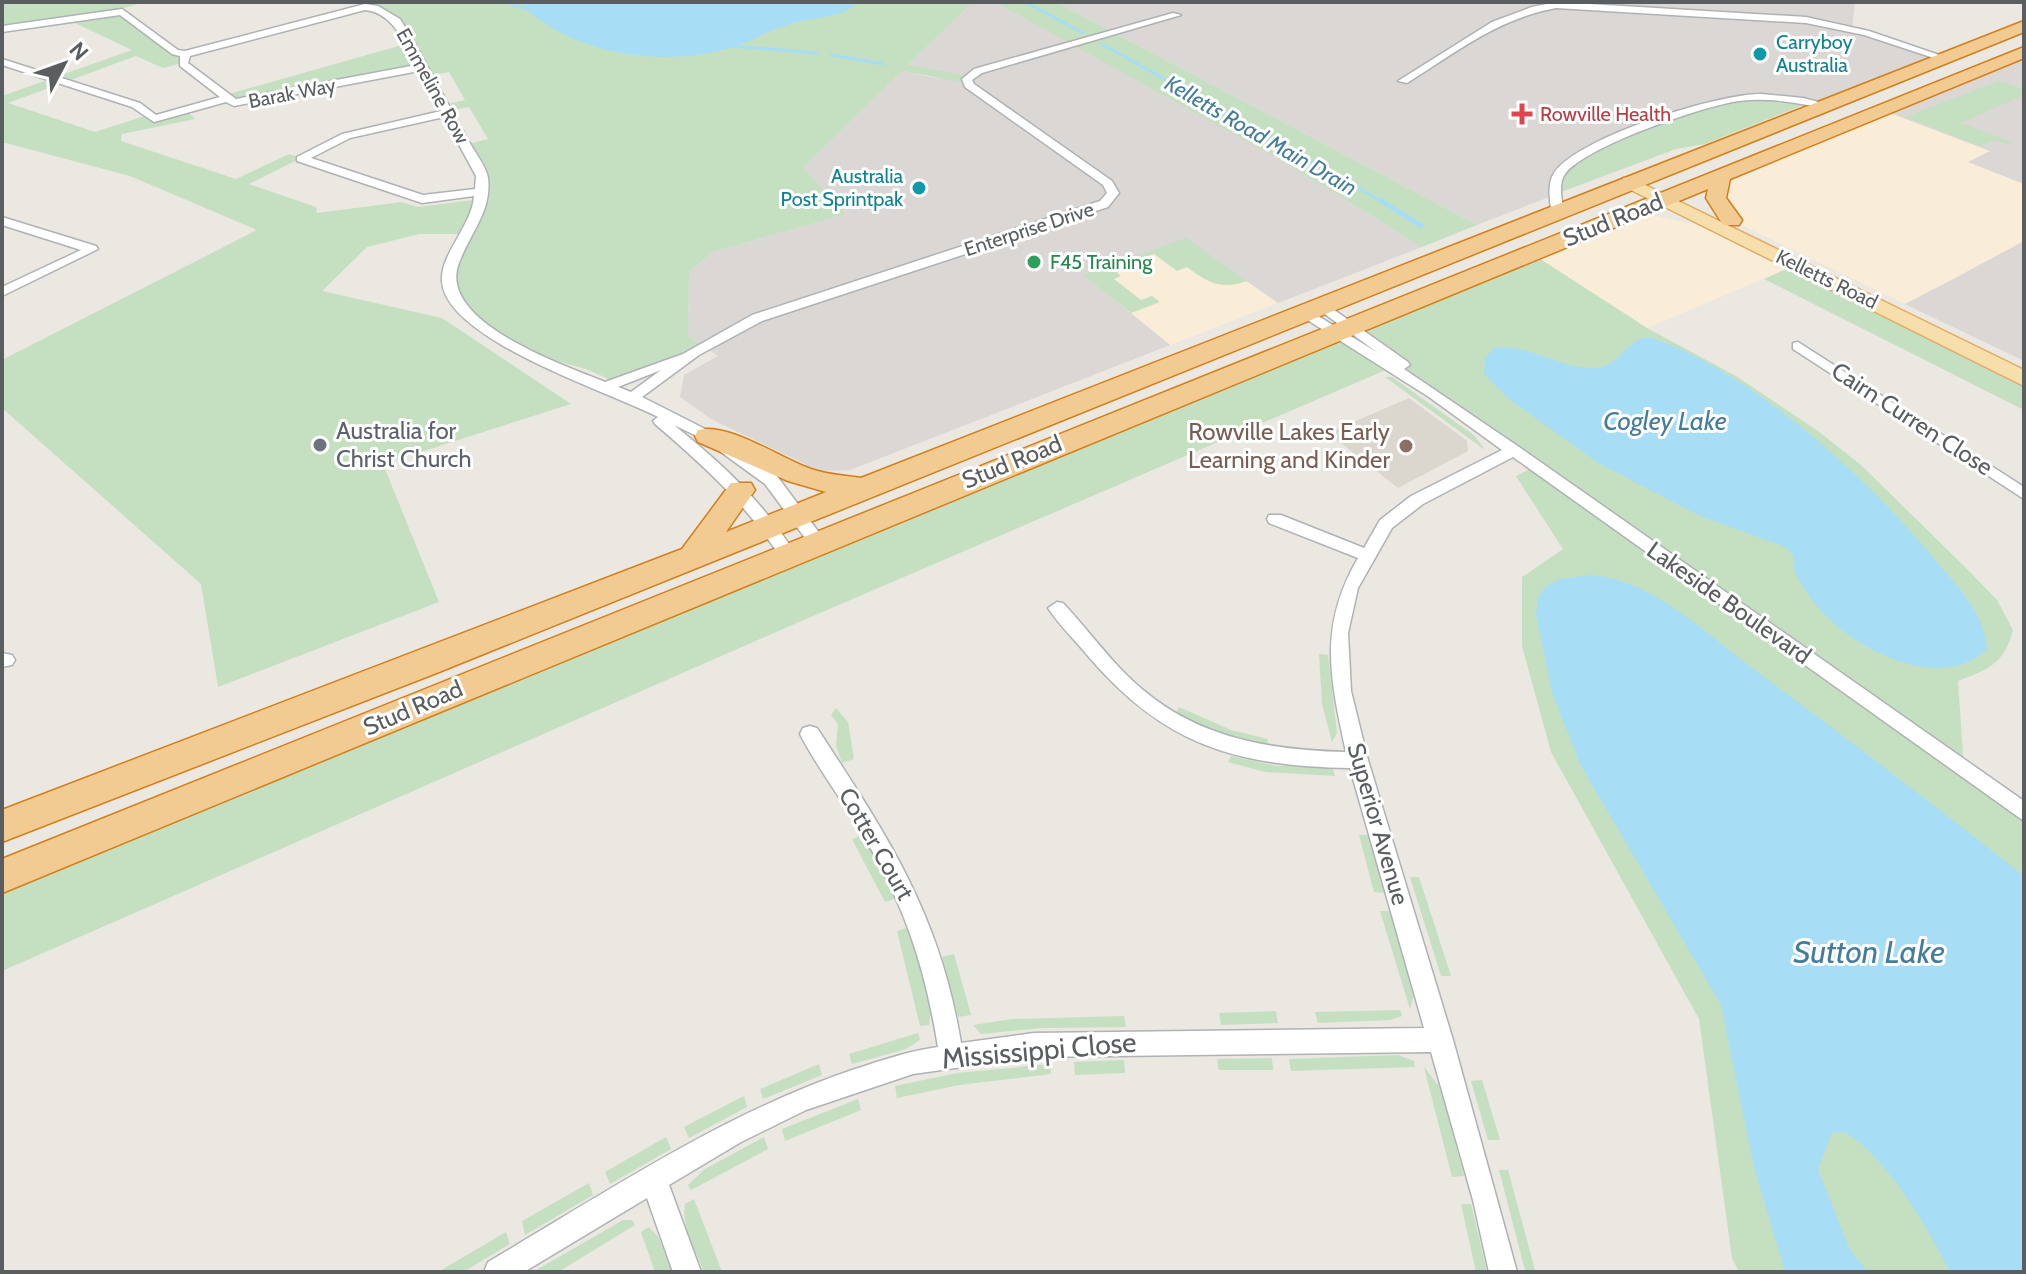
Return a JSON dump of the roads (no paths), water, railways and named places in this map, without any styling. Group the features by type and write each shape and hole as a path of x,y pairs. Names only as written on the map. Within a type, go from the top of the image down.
{"highway":[{"name":"Stud Road","path":"2,876 791,541 1327,319 1557,210 2024,26"},
{"name":"Stud Road","path":"791,541 798,514 866,487 1634,211 2024,52"},
{"path":"1721,176 1722,185 1716,198 1733,227"},
{"path":"708,436 735,444 811,482 866,487"},
{"path":"692,557 741,490"},
{"name":"Stud Road","path":"2,826 692,557 791,541"}],"main road":[{"name":"Kelletts Road","path":"1636,180 1733,227 2024,379"},
{"path":"1634,211 1733,227"},
{"name":"Kelletts Road","path":"1733,227 2024,361"}],"street":[{"path":"1403,81 1504,18 1556,5 1806,20 1866,33 1943,58"},
{"name":"Emmeline Row","path":"185,54 369,7 397,21 482,176 481,192"},
{"path":"2,29 122,12 175,52 185,54"},
{"name":"Enterprise Drive","path":"605,387 694,352 768,314 1104,204 1113,193 1108,183 969,85 967,79 978,71 1176,15"},
{"name":"Barak Way","path":"185,54 183,64 234,103 423,67"},
{"path":"2,62 133,104 154,119 226,99"},
{"name":"Stud Road","path":"1557,210 1555,183 1558,174 1571,160 1593,148 1728,100 1774,98 1825,105"},
{"path":"448,113 346,136 301,159 422,199 481,192 479,212 450,268 449,285 456,303 468,319 530,356 634,400 708,436 771,480 798,514"},
{"path":"2,221 92,249 2,292"},
{"name":"Lakeside Boulevard","path":"1327,319 2024,812"},
{"name":"Cairn Curren Close","path":"1798,346 2024,494"},
{"name":"Enterprise Drive","path":"634,400 694,352"},
{"path":"634,400 741,490 791,541"},
{"name":"Superior Avenue","path":"1503,1272 1441,1040 1358,760 1342,691 1339,633 1349,588 1366,555 1401,511 1514,450"},
{"path":"1275,519 1366,555"},
{"path":"1057,608 1136,695 1183,727 1207,739 1254,752 1358,760"},
{"name":"Cotter Court","path":"810,734 883,847 915,912 936,973 951,1055"},
{"name":"Mississippi Close","path":"498,1272 732,1133 802,1099 875,1072 951,1055 1095,1043 1441,1040"},
{"path":"654,1180 687,1272"}],"water":[{"path":"525,2 859,2 843,12 790,24 733,47 680,57 651,57 596,47 570,37 525,8"},
{"name":"Cogley Lake","path":"1649,337 1688,353 1728,375 1806,431 1842,463 1908,529 1961,591 1976,612 1987,649 1968,662 1947,668 1923,667 1877,652 1836,625 1820,610 1795,574 1792,555 1783,546 1700,516 1598,463 1510,400 1484,374 1485,358 1494,348 1507,347 1576,367 1590,368 1609,364 1635,342"},
{"name":"Sutton Lake","path":"1590,575 1635,586 1677,610 2024,876 2024,1272 1950,1272 1918,1215 1890,1175 1875,1157 1844,1132 1832,1133 1818,1169 1850,1250 1868,1272 1785,1272 1754,1168 1721,1005 1581,766 1552,693 1536,615 1538,597 1547,585 1561,579"}],"waterway":[{"path":"506,2 533,11"},
{"name":"Kelletts Road Main Drain","path":"1025,2 1083,33"},
{"name":"Kelletts Road Main Drain","path":"1102,44 1383,202"},
{"path":"729,46 817,53"},
{"path":"831,55 883,64"},
{"name":"Kelletts Road Main Drain","path":"1380,200 1421,226"}],"place":[{"name":"Carryboy Australia","path":"1760,54"},
{"name":"Rowville Health","path":"1522,114"},
{"name":"Australia Post Sprintpak","path":"919,188"},
{"name":"F45 Training","path":"1034,262"},
{"name":"Australia for Christ Church","path":"320,445"},
{"name":"Rowville Lakes Early Learning and Kinder","path":"1406,446"}]}
